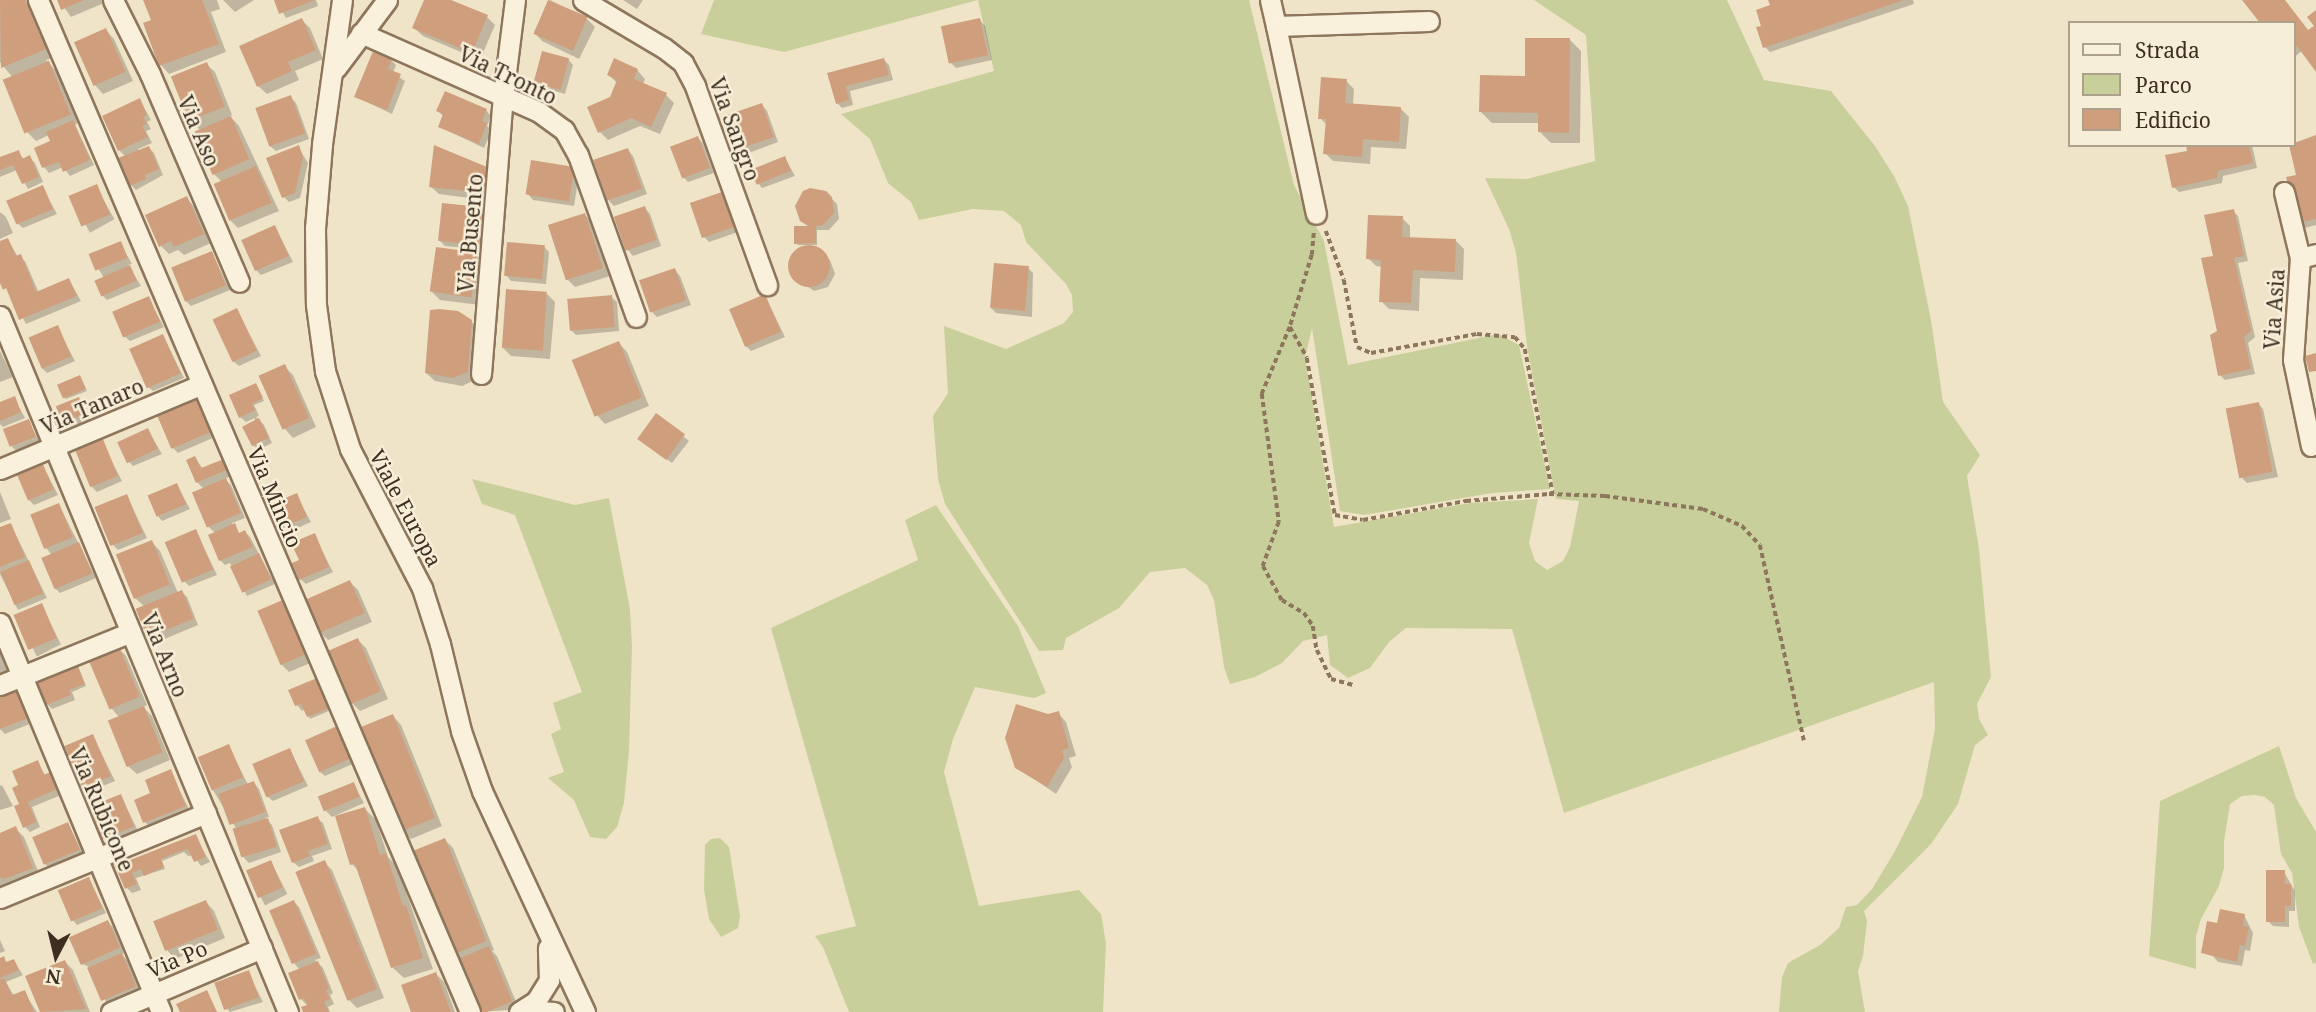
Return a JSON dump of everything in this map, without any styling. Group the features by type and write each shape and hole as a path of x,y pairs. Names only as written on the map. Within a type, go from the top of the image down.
{"street":[{"name":"Via Mincio","path":"38,0 470,1012"},
{"name":"Via Aso","path":"113,0 150,74 239,282"},
{"name":"Viale Europa","path":"342,0 335,69 324,132 315,228 317,317 327,379 350,449 422,588 433,617 471,764 500,833 585,1012"},
{"path":"368,0 374,0"},
{"path":"335,69 387,0"},
{"path":"503,96 515,0"},
{"name":"Via Sangro","path":"583,0 664,48 683,63 695,86 767,285"},
{"path":"1270,0 1316,214"},
{"path":"1276,26 1429,21"},
{"name":"Via Tronto","path":"361,33 551,120 572,142 636,317"},
{"name":"Via Busento","path":"481,374 503,96"},
{"name":"Via Asia","path":"2284,192 2308,256 2293,360 2311,446"},
{"name":"Via Arno","path":"0,316 288,1012"},
{"name":"Via Tanaro","path":"0,469 202,384"},
{"name":"Via Rubicone","path":"0,623 158,1003"},
{"path":"0,685 131,632"},
{"path":"0,898 206,813"},
{"path":"522,1011 536,1001 549,981 551,969 545,926"},
{"name":"Via Po","path":"111,1012 158,1003 262,948"},
{"path":"522,1011 554,1012"}],"path":[{"path":"1316,214 1312,255 1290,327 1262,394 1279,522 1263,566 1269,582 1282,600 1304,613 1313,626 1317,650 1331,679 1353,685"},
{"path":"1316,214 1325,229 1344,280 1357,347 1371,353 1477,334 1515,337 1525,349 1553,494"},
{"path":"1290,327 1307,358 1335,515 1363,520 1466,501 1553,494 1605,496 1703,509 1742,526 1759,545 1804,741"}],"green space":[{"path":"714,0 978,0 784,52 701,34"},
{"path":"978,0 1249,0 1294,185 1324,241 1348,365 1498,334 1519,345 1550,489 1492,493 1364,515 1340,511 1312,328 1305,358 1334,527 1470,503 1538,499 1529,543 1535,561 1547,570 1563,561 1570,547 1579,501 1556,499 1527,346 1516,253 1509,229 1485,178 1527,179 1595,161 1586,35 1534,0 1727,0 1764,80 1831,91 1875,146 1894,176 1908,206 1931,320 1943,402 1980,455 1967,476 1979,549 1991,677 1977,704 1979,719 1988,735 1975,745 1958,804 1931,844 1864,911 1867,921 1863,956 1858,971 1865,1012 1779,1012 1782,977 1788,963 1820,945 1839,928 1846,907 1857,905 1872,889 1895,851 1922,797 1935,729 1934,682 1564,813 1512,629 1406,628 1389,642 1370,668 1348,678 1330,665 1327,635 1303,641 1282,663 1255,677 1230,684 1224,667 1214,600 1207,585 1185,568 1150,572 1119,608 1066,638 1063,650 1039,651 945,504 938,479 933,416 948,393 944,326 1006,349 1064,323 1073,312 1072,295 1066,284 1026,242 1021,225 1004,211 973,209 919,220 911,202 888,183 870,139 841,114 994,71"},
{"path":"472,479 575,505 609,498 630,609 632,646 629,751 624,803 617,827 606,839 590,837 574,800 548,778 564,772 551,734 561,729 553,703 582,692 515,515 482,504"},
{"path":"936,505 1018,626 1046,693 1034,698 975,687 953,739 944,772 979,906 1079,890 1101,914 1106,943 1103,1012 849,1012 823,947 815,936 856,926 771,628 918,560 905,520"},
{"path":"2279,746 2296,798 2316,832 2316,963 2313,964 2299,927 2292,873 2281,854 2274,805 2265,797 2255,795 2242,796 2230,804 2224,842 2224,868 2219,886 2201,919 2196,936 2196,969 2149,956 2160,801"},
{"path":"720,838 729,847 740,916 738,928 721,937 709,919 704,890 705,845 711,839"}],"building":[{"path":"0,0 25,0 46,49 1,68"},
{"path":"57,0 84,0 61,10"},
{"path":"143,0 202,0 219,44 159,66 143,23 151,20"},
{"path":"274,0 315,0 279,14"},
{"path":"424,0 451,0 488,15 472,53 412,28"},
{"path":"548,0 588,17 573,51 534,34"},
{"path":"1768,0 1904,0 1763,48 1756,27 1761,26 1756,10 1770,5"},
{"path":"2242,0 2285,0 2308,30 2314,26 2307,17 2316,10 2316,72 2297,46 2295,48 2295,21 2258,21"},
{"path":"302,18 316,50 288,62 292,71 257,87 239,46"},
{"path":"980,18 988,55 949,63 941,26"},
{"path":"106,28 126,72 94,86 74,42"},
{"path":"1525,38 1570,38 1569,133 1538,132 1538,113 1479,112 1480,75 1525,76"},
{"path":"373,51 392,59 388,69 401,74 387,110 354,97"},
{"path":"542,51 569,58 561,90 533,83"},
{"path":"614,58 638,69 634,79 667,93 651,127 631,118 598,133 587,107 610,97 617,80 607,75"},
{"path":"884,58 889,75 846,86 849,100 836,104 827,73"},
{"path":"49,61 71,115 24,134 3,80"},
{"path":"207,62 225,107 189,121 171,77"},
{"path":"1321,77 1347,79 1345,103 1401,107 1399,142 1363,139 1362,157 1323,154 1326,119 1318,119"},
{"path":"445,91 487,109 482,121 487,123 479,144 438,127 443,114 436,111"},
{"path":"291,95 305,134 269,147 255,108"},
{"path":"140,98 147,115 143,117 147,124 142,126 148,137 118,151 102,116"},
{"path":"762,103 774,137 739,149 727,115"},
{"path":"231,116 249,159 213,175 194,132"},
{"path":"73,120 90,160 63,172 59,162 42,168 34,148 50,141 46,132"},
{"path":"2316,135 2316,219 2299,223 2286,177 2296,175 2289,147 2295,147 2295,143"},
{"path":"698,136 710,168 682,178 670,147"},
{"path":"299,145 303,157 295,193 282,198 266,158"},
{"path":"434,145 487,167 484,193 429,187"},
{"path":"149,146 159,169 145,175 146,179 129,186 118,158"},
{"path":"2186,147 2249,147 2253,163 2218,171 2217,178 2172,188 2165,155 2187,151"},
{"path":"628,148 642,189 607,201 593,160"},
{"path":"19,150 22,159 30,155 39,177 22,184 13,165 0,170 0,157"},
{"path":"785,156 791,171 757,185 751,170"},
{"path":"531,160 574,167 569,201 526,195"},
{"path":"256,166 272,203 229,221 214,184"},
{"path":"97,184 110,214 81,226 68,196"},
{"path":"43,185 53,209 16,225 6,201"},
{"path":"810,188 826,191 832,197 834,213 823,225 816,226 816,243 794,244 794,226 808,226 800,221 795,206 803,191"},
{"path":"722,192 734,227 702,238 690,203"},
{"path":"187,196 204,234 174,247 171,241 159,247 145,215"},
{"path":"442,203 483,207 479,245 438,241"},
{"path":"645,206 657,240 626,251 614,217"},
{"path":"2234,209 2244,256 2234,258 2251,331 2244,337 2251,369 2218,376 2210,335 2217,331 2201,258 2213,256 2204,215"},
{"path":"585,213 603,268 566,280 548,225"},
{"path":"1368,215 1403,216 1402,237 1456,239 1455,272 1413,270 1411,303 1379,302 1381,260 1366,259"},
{"path":"275,225 289,256 255,271 241,240"},
{"path":"8,238 16,256 21,254 36,292 69,278 77,296 19,320 6,288 3,290 0,283 0,241"},
{"path":"121,241 128,258 95,271 89,254"},
{"path":"507,242 545,245 542,279 504,276"},
{"path":"809,245 824,251 830,266 824,281 809,287 794,281 788,266 794,251"},
{"path":"436,247 478,253 471,297 430,292"},
{"path":"212,251 226,285 185,302 171,267"},
{"path":"994,263 1029,266 1025,311 990,308"},
{"path":"130,265 137,281 101,296 94,281"},
{"path":"675,268 686,300 650,313 639,280"},
{"path":"506,289 547,292 543,351 502,348"},
{"path":"765,294 781,332 745,347 729,309"},
{"path":"612,295 615,327 570,331 567,299"},
{"path":"149,296 160,322 123,337 112,312"},
{"path":"237,308 257,351 232,362 213,319"},
{"path":"430,310 458,311 472,320 468,372 453,378 425,373"},
{"path":"58,325 71,356 42,369 29,338"},
{"path":"163,334 180,373 147,388 129,349"},
{"path":"619,341 642,398 595,417 572,360"},
{"path":"2316,353 2316,371 2309,372 2305,356"},
{"path":"285,364 309,418 283,430 259,376"},
{"path":"80,375 86,389 63,399 57,385"},
{"path":"256,383 263,398 252,404 255,410 239,418 229,395"},
{"path":"15,396 21,412 0,421 0,402"},
{"path":"79,397 86,414 63,423 56,406"},
{"path":"196,397 211,432 171,449 156,414"},
{"path":"2259,402 2273,472 2239,478 2226,408"},
{"path":"656,413 685,434 666,460 637,439"},
{"path":"259,418 269,438 252,446 242,427"},
{"path":"29,419 36,437 10,447 3,429"},
{"path":"148,428 158,449 127,463 117,442"},
{"path":"103,439 118,476 90,487 75,450"},
{"path":"195,456 201,468 224,459 229,469 196,483 186,460"},
{"path":"42,462 54,490 28,501 16,473"},
{"path":"226,478 241,513 207,527 192,492"},
{"path":"177,483 186,504 157,517 148,496"},
{"path":"297,493 307,517 280,529 269,505"},
{"path":"127,494 143,533 110,546 95,507"},
{"path":"59,503 73,537 44,549 30,515"},
{"path":"11,523 25,557 0,567 0,527"},
{"path":"235,523 239,533 245,530 253,547 219,561 208,535"},
{"path":"196,529 213,570 182,583 165,542"},
{"path":"315,533 329,567 299,580 292,563 299,560 291,543"},
{"path":"152,540 170,585 134,599 116,555"},
{"path":"79,542 92,573 55,589 41,558"},
{"path":"259,553 271,579 242,593 230,567"},
{"path":"29,560 43,593 15,605 0,572"},
{"path":"350,580 365,613 319,633 304,600"},
{"path":"182,590 194,619 147,637 136,609"},
{"path":"285,599 308,653 280,665 257,611"},
{"path":"42,603 57,638 28,650 13,615"},
{"path":"358,638 381,691 350,704 328,651"},
{"path":"118,645 140,697 110,709 88,658"},
{"path":"76,662 85,684 69,690 71,695 46,705 35,679"},
{"path":"317,678 330,708 307,717 301,704 295,706 288,690"},
{"path":"14,684 28,718 0,729 0,690"},
{"path":"1016,704 1048,714 1059,711 1069,748 1062,750 1064,758 1047,787 1015,768 1005,738"},
{"path":"144,706 163,752 127,767 108,721"},
{"path":"393,714 435,818 402,831 360,727"},
{"path":"337,726 351,758 319,772 305,740"},
{"path":"93,734 111,776 82,788 64,746"},
{"path":"229,744 243,777 212,790 198,757"},
{"path":"290,748 304,781 266,797 252,764"},
{"path":"38,760 44,775 50,772 57,789 28,802 36,822 23,828 14,806 19,804 12,788 18,785 12,771"},
{"path":"171,769 186,806 143,823 134,800 150,793 145,780"},
{"path":"254,781 265,812 230,825 218,794"},
{"path":"354,782 360,797 324,811 318,797"},
{"path":"121,794 134,826 103,839 89,807"},
{"path":"365,807 380,855 386,853 423,958 391,968 355,864 350,865 335,816"},
{"path":"318,816 328,844 308,851 310,856 292,863 279,830"},
{"path":"268,818 277,847 241,858 233,829"},
{"path":"68,822 80,850 44,865 32,837"},
{"path":"16,826 33,868 4,879 0,877 0,833"},
{"path":"196,834 206,857 194,862 188,849 181,851 161,859 164,867 144,876 141,869 132,873 137,884 125,889 115,866"},
{"path":"445,838 487,941 454,954 413,851"},
{"path":"271,860 283,888 258,898 246,871"},
{"path":"325,860 377,989 347,1001 295,872"},
{"path":"2266,870 2285,870 2285,884 2291,884 2291,906 2285,906 2285,922 2266,922"},
{"path":"89,877 102,908 71,922 58,890"},
{"path":"206,900 218,930 165,951 153,921"},
{"path":"294,900 317,953 292,964 269,911"},
{"path":"2220,909 2245,914 2243,926 2249,927 2245,946 2240,945 2237,962 2201,953 2207,921 2217,923"},
{"path":"108,920 120,947 81,965 69,937"},
{"path":"489,946 512,1001 487,1012 480,1012 458,959"},
{"path":"122,953 136,986 101,1001 87,968"},
{"path":"4,956 6,962 14,959 19,970 0,978 0,958"},
{"path":"65,960 86,1009 40,1012 25,976"},
{"path":"318,961 329,988 326,990 330,999 324,1002 329,1012 303,1012 301,1007 307,1005 304,998 299,1000 288,973"},
{"path":"249,970 259,997 224,1010 214,983"},
{"path":"436,972 451,1012 411,1012 401,985"},
{"path":"4,978 12,995 25,990 34,1012 0,1012 0,980"},
{"path":"207,990 217,1012 180,1012 176,1004"}]}
